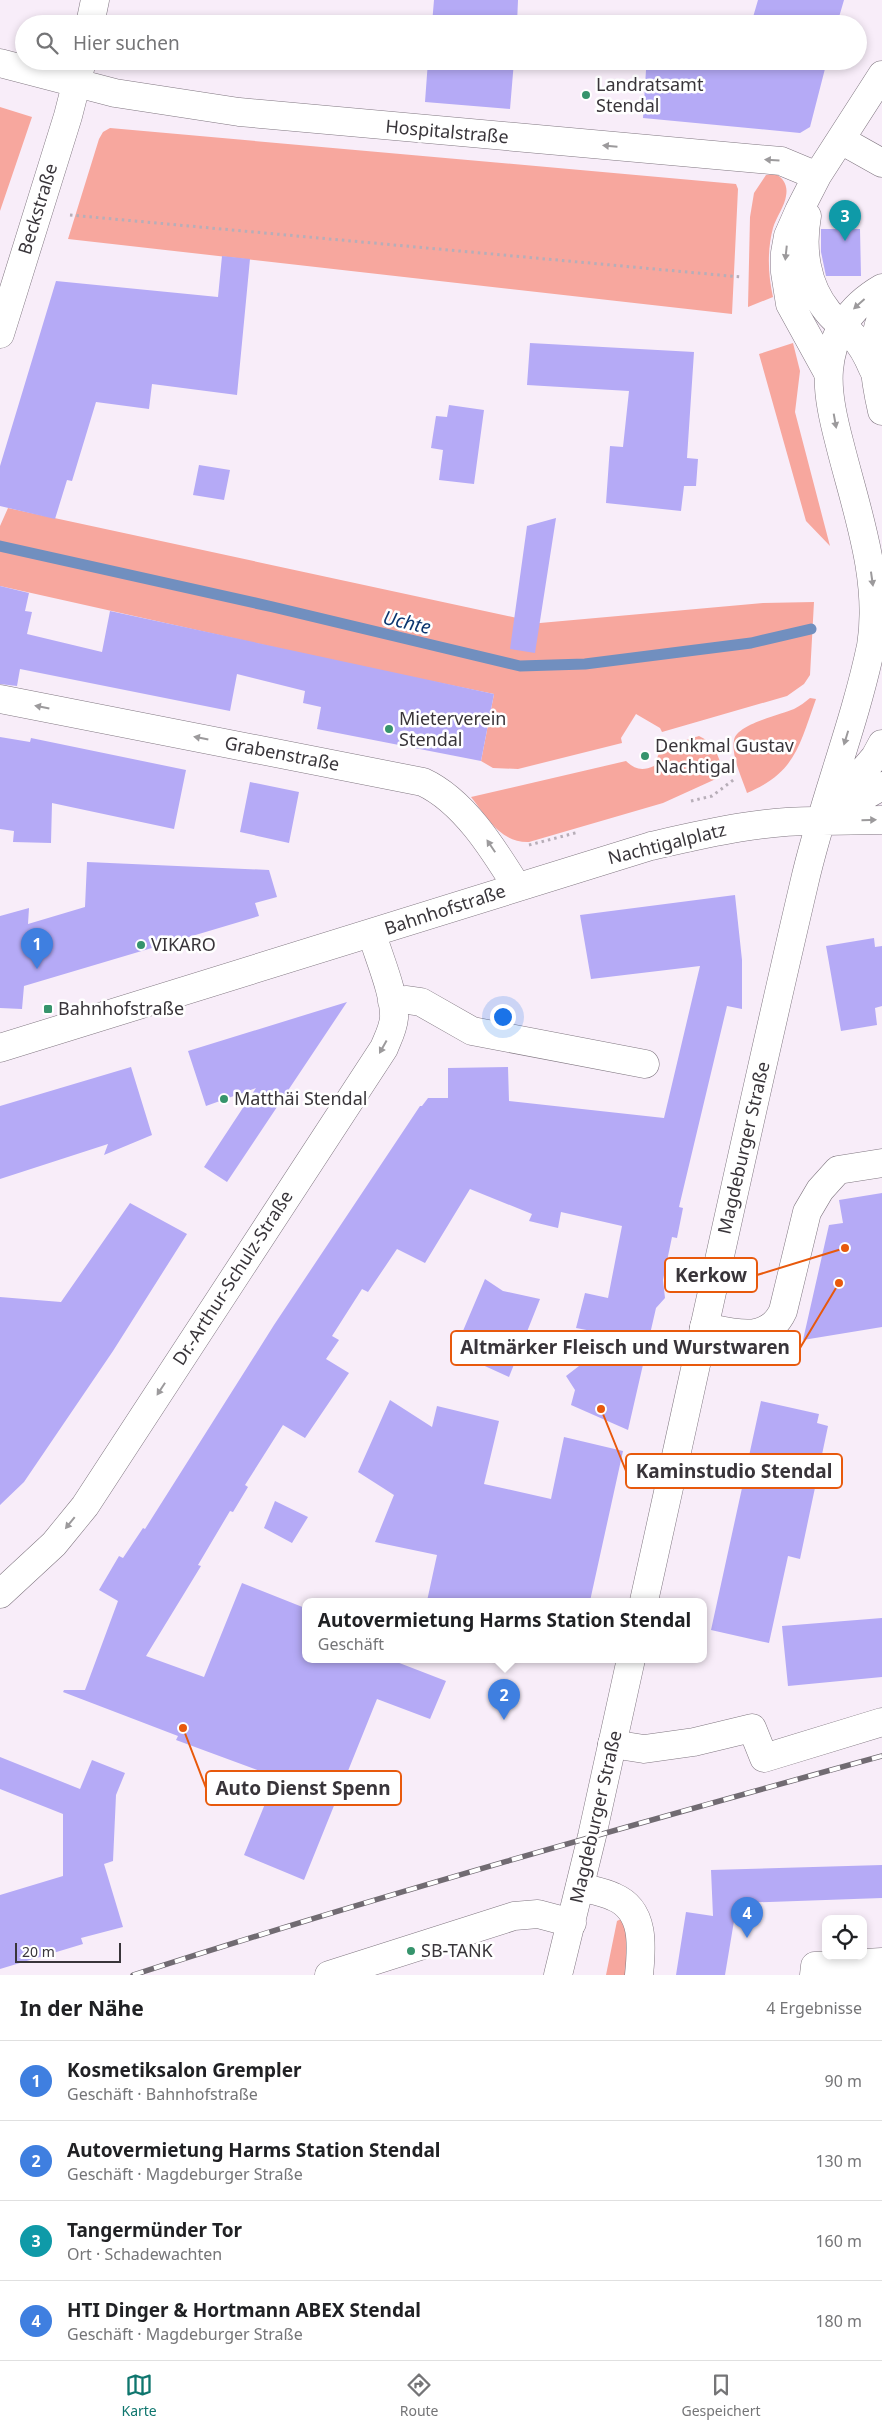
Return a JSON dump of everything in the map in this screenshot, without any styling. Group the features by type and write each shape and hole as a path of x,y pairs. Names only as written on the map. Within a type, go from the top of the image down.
{"street":[{"path":"92,15 95,0"},
{"name":"Hospitalstraße","path":"0,64 15,66"},
{"name":"Hospitalstraße","path":"59,70 79,72 115,93 239,112 781,161 817,176"},
{"name":"Beckstraße","path":"0,334 79,72"},
{"path":"828,373 790,304 785,272 785,252 788,236 817,176 882,75"},
{"path":"841,140 882,163"},
{"path":"817,176 807,219 804,257 810,281 818,298 828,312 854,336 865,351 873,369 882,411"},
{"path":"821,821 858,702 872,637 875,609 869,562 834,423 828,373 831,354 842,325 856,305 882,288"},
{"path":"873,369 876,342 882,316"},
{"name":"Grabenstraße","path":"0,699 422,782 435,788 446,797 486,838 517,887"},
{"name":"Magdeburger Straße","path":"645,1598 805,879 821,821 875,757 882,744"},
{"name":"Nachtigalplatz","path":"821,821 882,786"},
{"name":"Nachtigalplatz","path":"517,887 651,846 717,831 770,822 882,820"},
{"name":"Bahnhofstraße","path":"0,1048 372,934 517,887"},
{"name":"Dr.-Arthur-Schulz-Straße","path":"0,1594 54,1544 85,1506 384,1048 391,1032 394,1017 392,1001 372,934"},
{"path":"392,1001 407,1000 421,1002 472,1031 645,1064"},
{"path":"704,1327 736,1333 755,1333 767,1331 778,1322 784,1310 807,1212 812,1201 838,1170 882,1163"},
{"name":"Magdeburger Straße","path":"558,1975 572,1923 630,1663"},
{"path":"612,1744 644,1749 694,1742 752,1728 764,1758 882,1722"},
{"path":"580,1887 613,1896 626,1903 638,1920 641,1948 639,1975"},
{"path":"329,1975 514,1916 538,1914 572,1923"},
{"path":"814,1975 815,1966 882,1962"}],"path":[{"path":"37,212 741,277"}],"shaded area":[{"path":"0,107 32,117 0,211"},
{"path":"110,128 736,184 738,189 732,314 68,239 99,139 103,132"},
{"path":"775,174 783,180 786,192 784,203 773,228 770,245 769,271 773,297 748,307 750,217 754,193 766,175"},
{"path":"793,343 800,371 795,412 830,546 806,521 759,354"},
{"path":"8,508 540,623 763,603 814,602 810,675 804,684 787,696 662,732 660,728 636,714 621,738 622,743 518,769 493,768 481,761 494,694 353,665 0,586 0,526"},
{"path":"810,698 816,699 794,756 776,776 747,793 734,753 733,746 737,734 760,721 794,709"},
{"path":"699,736 709,742 717,755 723,771 718,778 663,803 529,842 510,838 502,833 471,797 626,761 636,768 650,768 654,766 661,748"},
{"path":"621,1919 627,1922 628,1975 606,1975 617,1921"}],"building":[{"path":"434,0 518,0 517,15 433,15"},
{"path":"758,0 844,0 840,15 754,15"},
{"path":"427,70 513,70 510,109 425,102"},
{"path":"646,70 825,70 810,127 800,133 643,118"},
{"path":"821,229 860,229 861,276 826,276 821,252"},
{"path":"222,256 250,259 237,395 152,384 149,409 96,402 72,481 67,480 55,519 0,506 0,466 56,281 218,297"},
{"path":"530,343 694,352 687,458 698,459 696,486 684,486 681,511 606,503 610,446 623,447 629,391 527,385"},
{"path":"449,405 484,410 474,484 439,480 443,450 431,448 436,416 447,417"},
{"path":"199,465 230,470 224,500 193,495"},
{"path":"556,518 535,653 510,649 527,526"},
{"path":"0,586 29,593 25,611 32,612 27,634 102,652 110,611 494,694 481,761 317,729 321,707 303,703 305,691 237,674 230,711 20,669 17,686 0,684"},
{"path":"0,737 30,742 31,738 186,770 174,829 52,803 51,843 13,842 14,831 0,829"},
{"path":"250,782 299,792 289,843 240,832"},
{"path":"87,862 269,870 277,897 255,903 259,916 24,986 22,1009 0,1008 0,916 29,908 28,924 85,907"},
{"path":"735,895 742,960 742,1009 727,1006 679,1207 683,1208 677,1238 672,1237 663,1280 665,1298 656,1308 628,1430 571,1405 575,1390 566,1376 618,1336 576,1328 585,1293 608,1298 622,1226 561,1212 558,1228 529,1221 532,1214 470,1189 425,1263 397,1249 368,1292 362,1289 332,1336 339,1340 326,1359 349,1373 305,1438 283,1425 245,1485 248,1487 233,1512 230,1511 198,1565 201,1566 146,1656 204,1677 242,1583 302,1607 302,1663 399,1663 446,1681 430,1719 377,1699 304,1880 244,1855 276,1777 176,1740 178,1736 63,1692 64,1690 85,1690 118,1601 99,1590 119,1556 123,1558 143,1528 145,1529 274,1325 420,1106 428,1098 448,1098 448,1068 508,1067 509,1101 664,1118 700,966 591,979 580,915"},
{"path":"874,938 875,947 882,946 882,1006 875,1008 877,1025 841,1031 826,946"},
{"path":"347,1002 227,1182 204,1167 256,1088 206,1106 188,1051"},
{"path":"131,1067 152,1135 104,1155 108,1144 0,1179 0,1106"},
{"path":"882,1193 882,1327 803,1340 829,1225 843,1223 839,1200"},
{"path":"130,1203 187,1234 113,1351 24,1482 0,1505 0,1297 61,1302"},
{"path":"485,1279 503,1291 540,1299 509,1377 454,1352"},
{"path":"390,1400 432,1427 437,1406 499,1421 484,1484 551,1499 564,1437 623,1451 591,1598 428,1598 437,1555 375,1542 394,1495 358,1472"},
{"path":"761,1401 819,1414 817,1423 828,1426 800,1559 788,1556 769,1643 711,1630"},
{"path":"275,1501 308,1517 292,1543 264,1528"},
{"path":"882,1618 882,1677 788,1686 782,1626"},
{"path":"0,1757 80,1789 92,1760 125,1773 116,1795 113,1861 104,1864 123,1927 81,1938 83,1944 0,1969 0,1895 63,1876 63,1814 0,1789"},
{"path":"882,1865 882,1898 737,1903 725,1975 676,1975 686,1912 713,1916 711,1870"}],"waterway":[{"name":"Uchte","path":"0,546 273,607 520,666 585,664 751,643 811,629"}],"railway":[{"path":"133,1975 226,1945 506,1861 882,1756"}],"place":[{"name":"Landratsamt Stendal","path":"586,95"},
{"name":"Tangermünder Tor","path":"845,241"},
{"name":"Mieterverein Stendal","path":"389,729"},
{"name":"Denkmal Gustav Nachtigal","path":"645,756"},
{"name":"VIKARO","path":"141,945"},
{"name":"Kosmetiksalon Grempler","path":"37,969"},
{"name":"Bahnhofstraße","path":"48,1009"},
{"name":"Matthäi Stendal","path":"224,1099"},
{"name":"Kerkow","path":"845,1248"},
{"name":"Altmärker Fleisch und Wurstwaren","path":"839,1283"},
{"name":"Kaminstudio Stendal","path":"601,1409"},
{"name":"Autovermietung Harms Station Stendal","path":"504,1720"},
{"name":"Auto Dienst Spenn","path":"183,1728"},
{"name":"HTI Dinger & Hortmann ABEX Stendal","path":"747,1938"},
{"name":"SB-TANK","path":"411,1951"}]}
